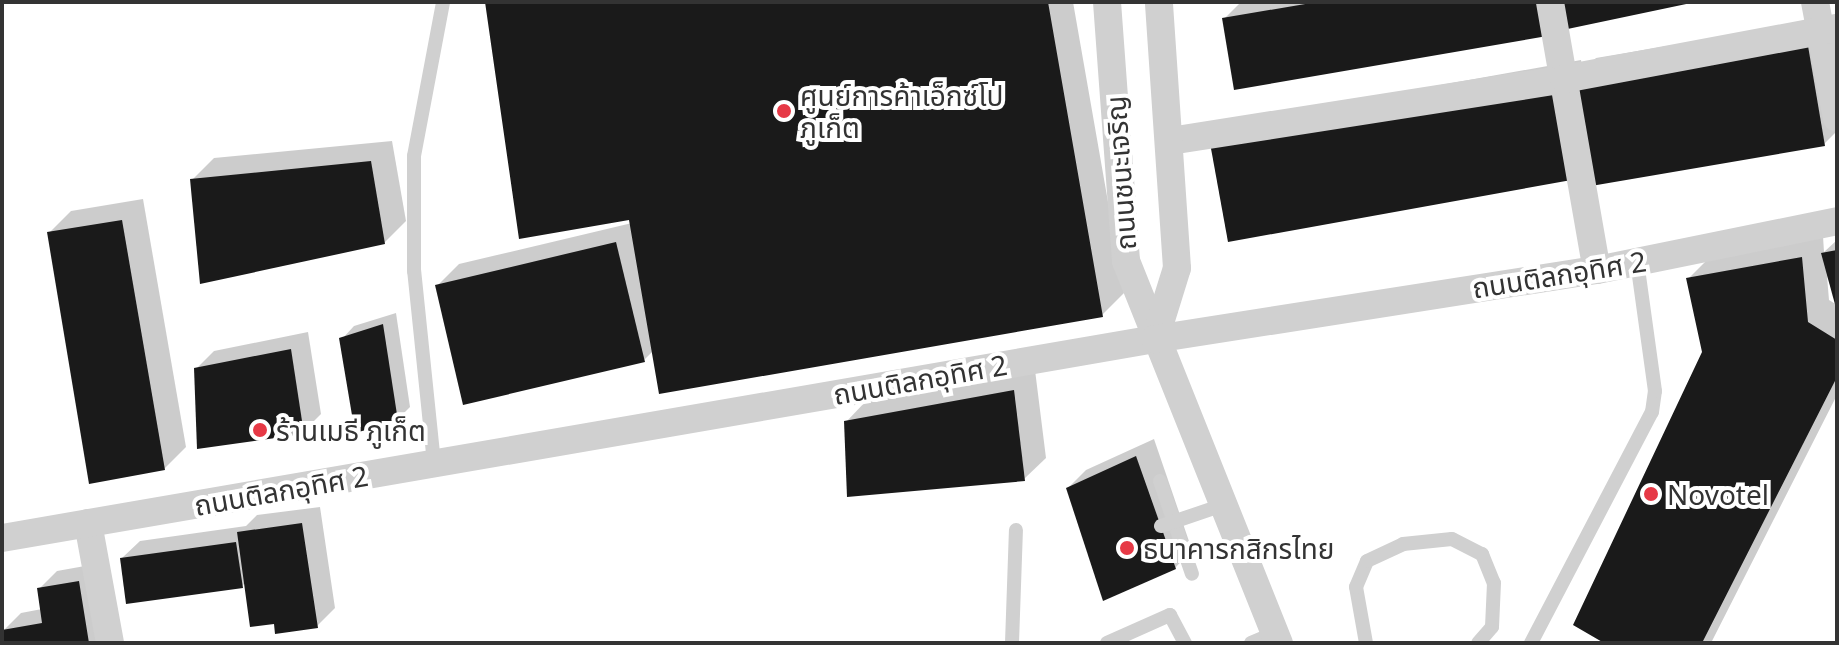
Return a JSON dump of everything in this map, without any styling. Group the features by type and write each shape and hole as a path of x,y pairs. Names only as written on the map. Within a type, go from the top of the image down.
{"street":[{"name":"ถนนชนะเจริญ","path":"1107,2 1126,261 1223,505 1268,640"},
{"name":"ถนนชนะเจริญ","path":"1155,339 1177,268 1160,2"},
{"path":"1550,2 1597,270"},
{"path":"1815,2 1829,30 1837,118"},
{"path":"1170,141 1564,79 1829,30"},
{"name":"ถนนติลกอุทิศ 2","path":"2,538 1155,339 1597,270 1837,221"},
{"path":"88,523 110,643"}],"lane":[{"path":"434,463 414,271 414,156 443,2"},
{"path":"1531,643 1652,412 1655,391 1637,262"},
{"path":"1160,481 1167,524 1192,574"},
{"path":"1167,524 1223,505"},
{"path":"1012,643 1016,530"},
{"path":"1366,643 1356,587 1367,561 1403,544 1452,539 1482,554 1494,583 1492,627 1478,643"},
{"path":"1107,643 1170,615 1185,643"}],"building":[{"name":"ศูนย์การค้าเอ็กซ์โป ภูเก็ต","path":"485,2 1048,2 1103,317 659,394 629,220 519,239"},
{"path":"1317,2 1547,2 1553,35 1234,90 1222,18"},
{"path":"1552,2 1691,2 1691,3 1558,31"},
{"path":"1807,40 1825,146 1591,186 1573,79"},
{"path":"1559,81 1577,179 1228,242 1210,143"},
{"path":"371,161 385,244 200,284 190,179"},
{"path":"122,220 165,470 89,484 47,232"},
{"path":"616,242 645,362 463,405 435,285"},
{"path":"1837,250 1837,308 1836,308 1821,253"},
{"path":"1802,257 1808,322 1837,340 1837,377 1702,643 1604,643 1573,625 1702,352 1686,278"},
{"path":"383,324 398,421 355,433 339,338"},
{"path":"291,349 304,434 197,449 194,368"},
{"path":"1014,390 1025,481 847,497 844,421"},
{"name":"ธนาคารกสิกรไทย","path":"1136,456 1176,569 1103,601 1066,488"},
{"path":"302,523 318,628 275,634 274,624 250,627 237,532"},
{"path":"236,542 243,588 126,604 120,558"},
{"path":"79,581 89,643 3,643 2,630 42,623 37,588"}],"place":[{"name":"ศูนย์การค้าเอ็กซ์โป ภูเก็ต","path":"784,111"},
{"name":"ร้านเมธี ภูเก็ต","path":"260,430"},
{"name":"Novotel","path":"1651,494"},
{"name":"ธนาคารกสิกรไทย","path":"1127,548"}]}
